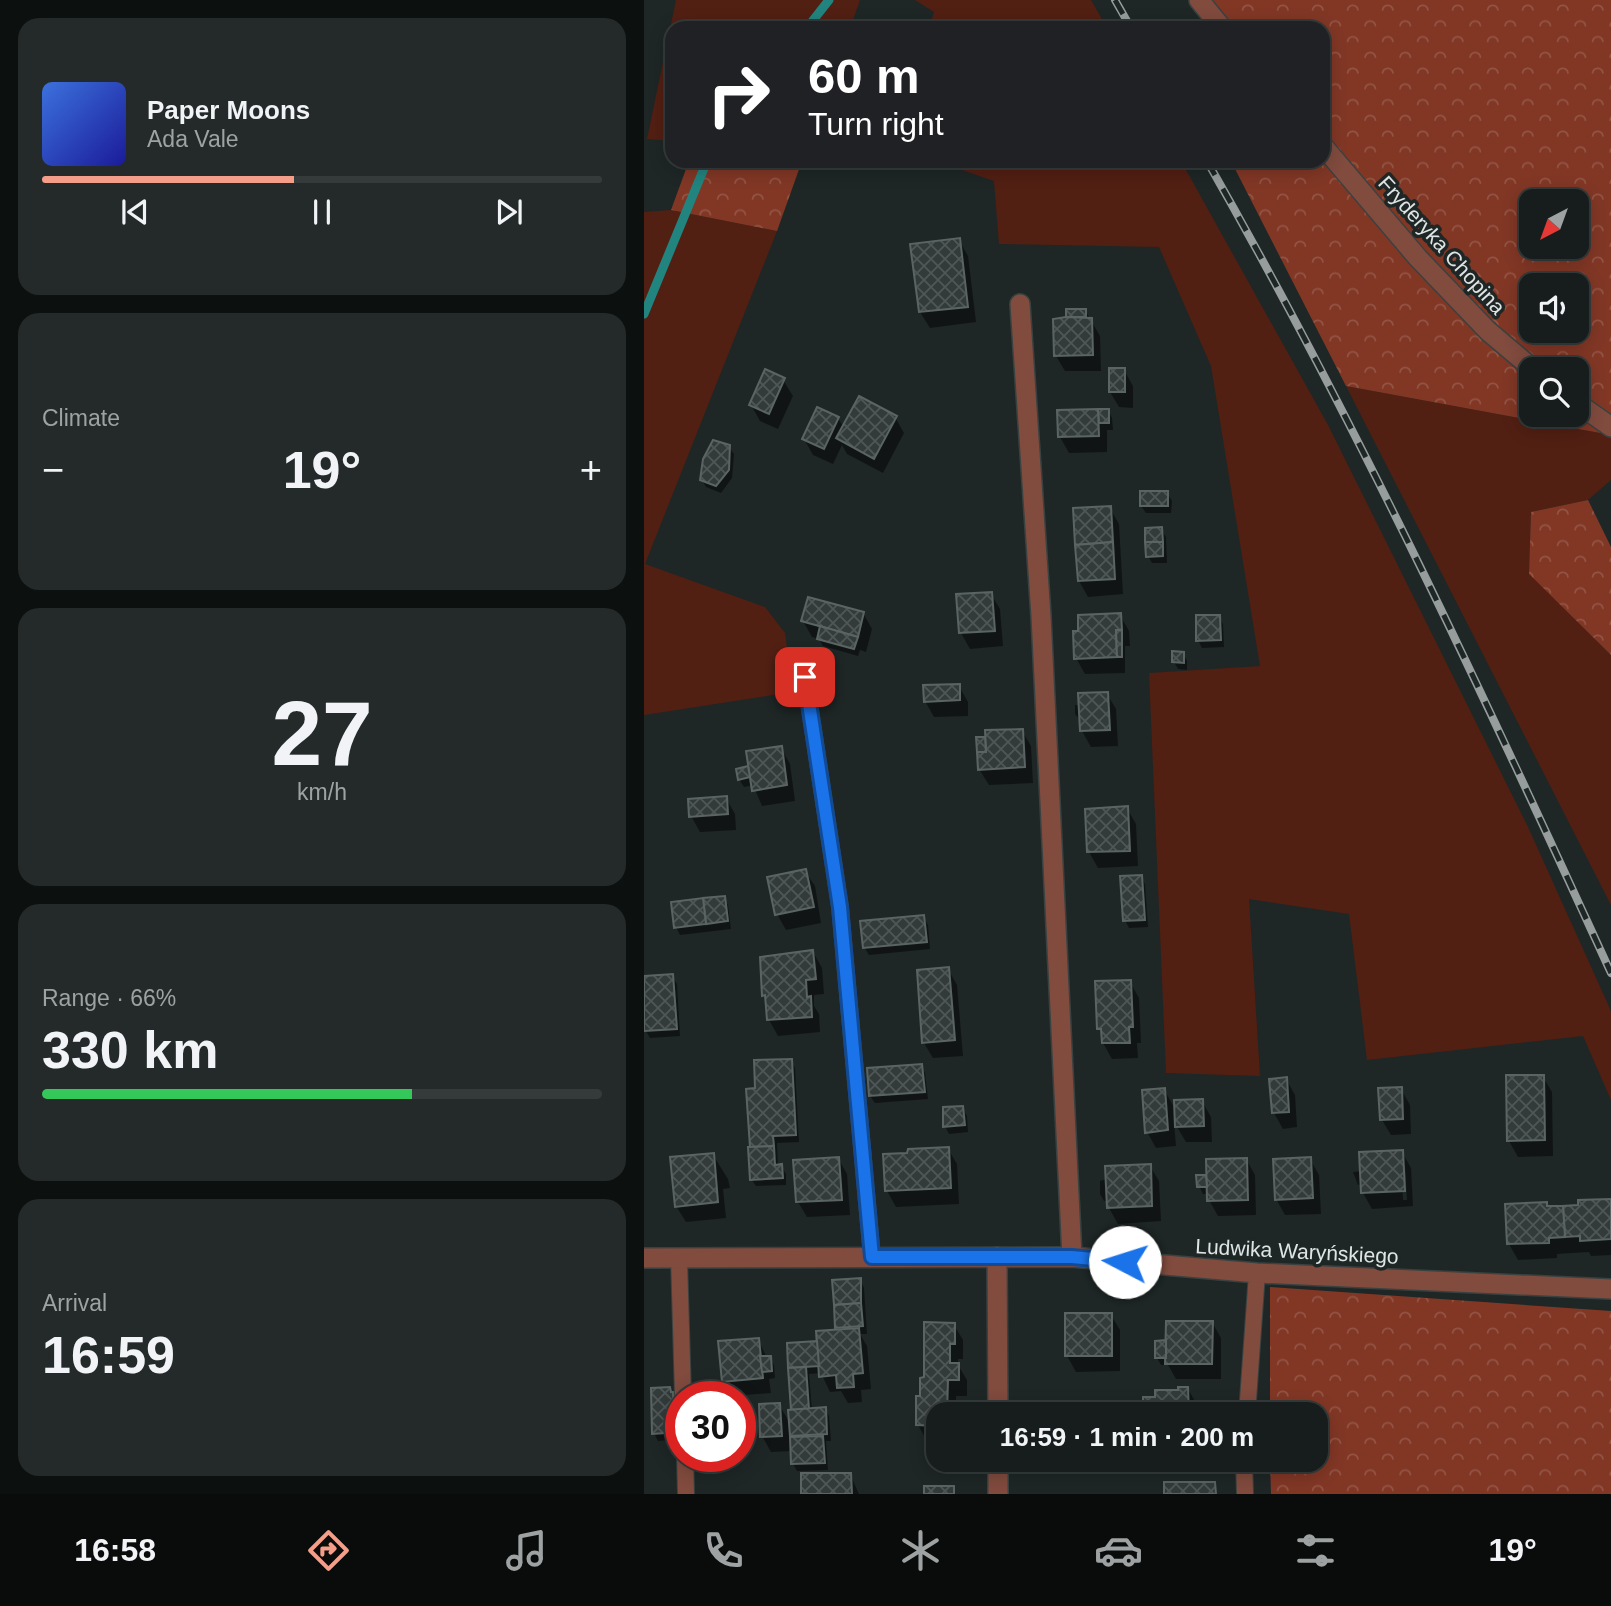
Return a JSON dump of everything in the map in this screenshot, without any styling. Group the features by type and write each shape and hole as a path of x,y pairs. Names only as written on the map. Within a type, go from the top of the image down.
{"street":[{"path":"1199,0 1216,21"},
{"name":"Fryderyka Chopina","path":"1330,154 1418,258 1488,331 1519,357"},
{"path":"1020,304 1041,616 1072,1257"},
{"path":"1589,411 1611,427"},
{"path":"997,1257 998,1402"},
{"name":"Ludwika Waryńskiego","path":"644,1258 1072,1257 1257,1273 1611,1289"},
{"path":"998,1472 998,1494"}],"lane":[{"path":"805,677 840,907 872,1257"},
{"path":"679,1258 683,1381"},
{"path":"1248,1402 1257,1273"},
{"path":"685,1472 686,1494"},
{"path":"1244,1472 1245,1494"}],"shaded area":[{"path":"676,0 860,0 852,21 672,21"},
{"path":"915,0 1091,0 1103,21 931,21 934,12"},
{"path":"665,53 665,140 647,139"},
{"path":"956,168 1185,168 1328,425 1528,827 1611,1011 1611,1100 1583,1036 1367,1060 1349,914 1249,899 1260,1076 1166,1073 1149,673 1260,666 1211,366 1159,247 999,244 994,181"},
{"path":"671,210 777,231 645,564 765,607 785,633 793,692 644,715 644,212"},
{"path":"1346,386 1519,418 1519,427 1568,427 1611,435 1611,480 1588,500 1531,512 1529,574 1611,655 1611,905"}],"green space":[{"path":"1210,0 1611,0 1611,435 1568,427 1589,427 1589,357 1519,357 1519,418 1346,386 1235,168 1330,168 1330,21 1200,21"},
{"path":"686,168 800,168 777,231 671,210"},
{"path":"1588,500 1611,547 1611,655 1529,574 1531,512"},
{"path":"1270,1287 1611,1311 1611,1494 1271,1494 1270,1472 1328,1472 1328,1402 1270,1402"}],"building":[{"path":"960,238 968,307 919,312 910,244"},
{"path":"1066,309 1086,309 1086,317 1066,317"},
{"path":"1092,318 1093,355 1054,356 1053,319"},
{"path":"1109,368 1125,368 1125,392 1109,392"},
{"path":"765,369 785,378 769,414 749,405"},
{"path":"859,396 897,416 874,459 836,438"},
{"path":"817,407 839,417 824,449 802,439"},
{"path":"1098,409 1109,409 1109,423 1099,423"},
{"path":"1098,409 1099,436 1058,437 1057,410"},
{"path":"713,440 730,445 729,470 716,486 700,480 703,459"},
{"path":"1140,491 1168,491 1168,506 1140,506"},
{"path":"1111,506 1113,542 1075,545 1073,508"},
{"path":"1162,527 1163,542 1145,542 1145,528"},
{"path":"1113,542 1115,579 1078,581 1075,545"},
{"path":"1145,542 1163,542 1163,556 1146,557"},
{"path":"992,592 995,631 959,633 956,594"},
{"path":"808,597 864,612 858,637 801,621"},
{"path":"1121,613 1122,630 1116,630 1117,657 1074,659 1073,631 1078,631 1078,615"},
{"path":"1196,615 1220,615 1221,640 1196,641"},
{"path":"820,626 858,637 854,649 817,639"},
{"path":"1116,630 1122,630 1122,657 1117,657"},
{"path":"1172,651 1184,652 1184,663 1172,662"},
{"path":"960,684 960,700 924,702 923,685"},
{"path":"1108,692 1110,730 1080,731 1078,693"},
{"path":"1023,729 1025,767 978,770 977,752 986,752 985,730"},
{"path":"976,737 985,737 986,752 977,752"},
{"path":"782,746 787,785 752,791 746,751"},
{"path":"748,766 750,777 738,780 736,769"},
{"path":"727,796 728,814 689,817 688,799"},
{"path":"1128,806 1130,851 1087,852 1085,809"},
{"path":"806,869 814,907 775,915 767,877"},
{"path":"1142,875 1145,920 1123,921 1120,876"},
{"path":"725,896 728,921 706,924 703,898"},
{"path":"703,898 706,924 674,928 671,902"},
{"path":"924,915 927,942 863,948 860,921"},
{"path":"813,950 816,979 806,980 807,997 811,996 812,1017 767,1020 765,995 762,996 760,957"},
{"path":"949,967 955,1040 922,1043 917,970"},
{"path":"673,974 677,1029 644,1031 644,976"},
{"path":"1131,980 1133,1027 1129,1027 1130,1043 1102,1043 1101,1029 1097,1029 1095,981"},
{"path":"792,1059 796,1135 773,1136 774,1146 750,1147 746,1089 755,1088 754,1060"},
{"path":"922,1064 925,1092 869,1096 867,1068"},
{"path":"1506,1075 1544,1075 1545,1140 1507,1141"},
{"path":"1287,1077 1289,1112 1272,1113 1269,1079"},
{"path":"1402,1087 1403,1119 1380,1120 1378,1088"},
{"path":"1165,1088 1168,1130 1145,1133 1142,1090"},
{"path":"1203,1099 1204,1126 1175,1127 1174,1100"},
{"path":"963,1106 965,1125 943,1127 943,1107"},
{"path":"774,1146 775,1165 782,1164 783,1178 750,1180 748,1147"},
{"path":"949,1147 951,1188 885,1191 883,1154 907,1153 908,1149"},
{"path":"1403,1150 1405,1191 1361,1193 1359,1152"},
{"path":"714,1153 718,1202 675,1207 670,1157"},
{"path":"839,1157 842,1200 796,1202 793,1160"},
{"path":"1311,1157 1313,1198 1275,1200 1273,1159"},
{"path":"1247,1158 1248,1200 1207,1201 1206,1159"},
{"path":"1151,1164 1152,1206 1107,1208 1105,1166"},
{"path":"1196,1175 1206,1175 1207,1187 1197,1187"},
{"path":"1611,1199 1611,1239 1580,1241 1580,1236 1565,1237 1563,1206 1578,1205 1578,1200"},
{"path":"1547,1202 1547,1206 1563,1206 1565,1237 1549,1238 1549,1243 1507,1244 1505,1204"},
{"path":"861,1278 861,1303 834,1305 832,1280"},
{"path":"861,1303 863,1326 835,1328 834,1305"},
{"path":"1065,1313 1112,1313 1112,1356 1065,1356"},
{"path":"1166,1321 1213,1321 1212,1364 1165,1364"},
{"path":"924,1322 955,1323 955,1344 950,1344 950,1363 959,1363 959,1380 948,1380 947,1402 926,1402 926,1425 916,1425 916,1396 920,1396 920,1378 924,1377"},
{"path":"859,1328 863,1373 853,1374 854,1387 837,1388 836,1375 819,1377 816,1331"},
{"path":"759,1338 763,1378 722,1381 718,1341"},
{"path":"1166,1340 1166,1358 1155,1358 1155,1341"},
{"path":"817,1341 819,1366 788,1368 787,1343"},
{"path":"760,1356 771,1356 772,1371 762,1372"},
{"path":"806,1367 809,1409 791,1410 788,1368"},
{"path":"665,1387 665,1433 652,1434 651,1388"},
{"path":"1178,1387 1188,1387 1189,1402 1143,1402 1143,1397 1155,1397 1155,1390 1178,1390"},
{"path":"780,1403 782,1436 760,1437 759,1404"},
{"path":"826,1407 827,1434 790,1436 788,1410"},
{"path":"823,1436 825,1463 791,1464 790,1437"},
{"path":"801,1473 851,1473 852,1494 801,1494"},
{"path":"1164,1482 1215,1482 1216,1494 1164,1494"},
{"path":"924,1486 954,1486 954,1494 924,1494"}],"waterway":[{"path":"812,21 829,0"},
{"path":"644,314 704,168"}],"railway":[{"path":"1115,0 1127,21"},
{"path":"1211,168 1368,461 1516,767 1611,973"}],"route":[{"path":"805,677 840,907 872,1257 1072,1257 1125,1262"}]}
